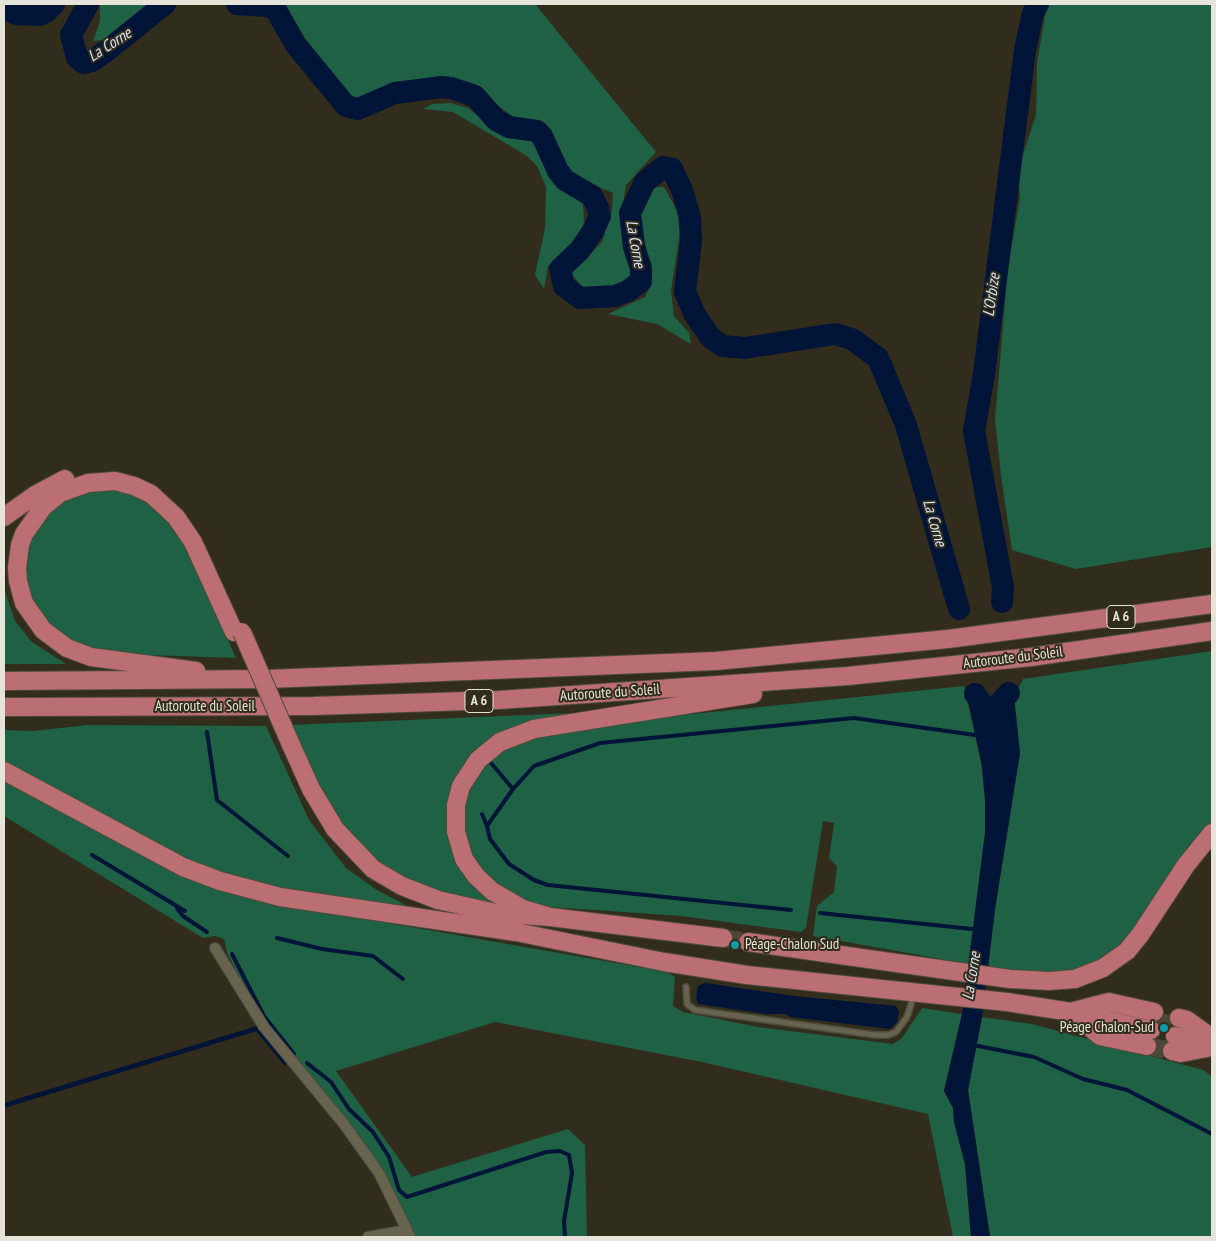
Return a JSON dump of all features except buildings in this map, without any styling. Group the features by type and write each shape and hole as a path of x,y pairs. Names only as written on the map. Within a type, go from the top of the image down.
{"highway":[{"path":"4,517 35,494 74,476 107,471 128,474 150,483 178,505 194,527 287,747 335,829 363,860 386,878 418,893 462,907 496,913 550,916 723,938"},
{"path":"238,632 185,529 167,507 143,489 115,481 100,481 77,485 51,499 29,525 18,556 18,582 29,613 56,642 79,653 106,659 268,679"},
{"name":"Autoroute du Soleil","path":"4,681 268,679 716,661 948,640 1212,604"},
{"name":"Autoroute du Soleil","path":"4,707 312,706 499,700 867,674 1031,657 1212,631"},
{"path":"550,916 523,909 492,891 470,868 460,851 455,823 458,796 471,769 492,748 516,736 540,728 867,674"},
{"path":"287,747 293,772 323,827 350,859 374,880 412,899 516,932"},
{"path":"4,771 159,855 220,881 280,897 516,932 664,962 747,975 791,981 937,993 1007,1002 1071,1012 1150,1029"},
{"path":"748,942 1010,979 1049,981 1075,979 1115,961 1140,935 1186,865 1212,833"},
{"path":"1175,1035 1212,1043"}],"street":[{"path":"215,948 264,1027 343,1123 380,1173 409,1234 368,1237"}],"lane":[{"path":"686,987 687,1004 695,1010 888,1035 896,1032 902,1026 907,1017 915,991"}],"green space":[{"path":"100,4 148,4 104,40 93,41 100,21"},
{"path":"283,4 535,4 656,152 626,185 621,216 632,275 614,288 585,291 571,273 602,242 612,210 613,193 587,182 562,165 553,138 545,126 516,119 492,101 482,90 446,81 388,87 367,97 355,100 322,69"},
{"path":"1047,4 1212,4 1212,547 1076,569 1012,550 995,420 1008,266 1020,198 1018,169 1036,115 1037,63"},
{"path":"451,103 468,108 488,124 506,133 530,140 539,149 552,178 566,191 577,196 583,205 584,222 579,239 563,255 548,266 544,289 535,275 545,228 546,187 537,166 527,156 453,112 423,109 432,104"},
{"path":"654,187 664,187 677,210 680,232 671,291 674,316 689,333 691,344 657,324 608,314 645,297 652,283 640,213 644,199"},
{"path":"95,490 124,491 142,497 164,514 184,543 236,658 119,654 82,647 55,632 34,609 25,581 26,551 38,523 57,503 78,493"},
{"path":"4,588 15,621 32,642 66,664 4,664"},
{"path":"1212,651 1212,823 1189,845 1133,933 1118,950 1091,964 1059,975 1015,973 988,968 995,909 1020,753 1014,697 1023,679"},
{"path":"964,686 982,767 985,800 985,833 969,964 813,936 817,906 834,892 837,866 829,858 834,823 823,821 806,928 801,932 681,916 536,906 511,896 487,880 468,857 463,831 464,808 475,776 491,758 516,742 559,733 673,716"},
{"path":"597,712 500,735 474,750 455,781 456,861 471,885 498,904 497,909 439,895 370,862 332,813 290,725"},
{"path":"88,725 266,726 309,820 346,868 377,890 411,908 271,891 170,854 4,766 4,730 33,731"},
{"path":"4,781 269,902 667,972 675,977 673,1006 683,1012 758,1027 893,1044 902,1038 922,1008 962,1014 944,1091 953,1108 954,1122 965,1164 971,1237 953,1237 928,1114 702,1062 495,1022 336,1071 412,1177 568,1129 585,1145 587,1237 412,1237 387,1179 259,1014 227,953 224,939 215,936 203,938 4,816"},
{"path":"982,1017 1032,1024 1203,1070 1212,1076 1212,1237 990,1237 968,1090"}],"water":[{"path":"1014,697 1020,753 995,909 982,1017 968,1090 990,1237 971,1237 965,1164 954,1122 953,1108 944,1091 962,1014 985,833 982,767 968,699"},
{"path":"705,983 794,996 896,1006 899,1012 897,1022 890,1029 698,1004 696,998 698,986"},
{"path":"257,1026 260,1030 4,1108 4,1103"}],"waterway":[{"name":"La Corne","path":"4,8 16,14 40,15 54,4"},
{"name":"La Corne","path":"88,4 71,35 77,58 84,63 92,61 109,49 165,4"},
{"name":"La Corne","path":"237,4 267,6 276,10 296,45 346,106 358,109 395,93 442,87 451,88 475,96 496,120 509,127 537,131 542,136 558,171 565,180 592,196 598,208 600,216 593,231 580,250 560,269 564,286 580,298 615,296 628,291 641,281 641,268 634,247 630,213 645,182 663,167 672,169 682,190 690,217 691,241 685,292 695,315 711,338 723,346 745,348 835,334 852,339 878,358 906,425 959,609"},
{"name":"L'Orbize","path":"1002,602 1003,587 974,431 984,374 1025,50 1033,13 1038,4"},
{"name":"L'Orbize","path":"990,714 1009,693"},
{"name":"La Corne","path":"975,694 990,714"},
{"path":"513,789 534,766 600,743 854,718 975,735"},
{"path":"207,732 217,800 288,856"},
{"path":"482,814 487,826 513,789 491,763"},
{"path":"487,826 490,839 509,864 534,880 548,885 791,910"},
{"path":"92,855 185,911"},
{"path":"177,908 183,916 207,932"},
{"path":"820,913 972,929"},
{"path":"277,938 322,949 373,956 403,979"},
{"path":"232,954 264,1016 294,1054"},
{"path":"257,1029 285,1063"},
{"path":"973,1045 1034,1057 1083,1079 1127,1090 1212,1134"},
{"path":"307,1063 331,1082 349,1109 373,1132 389,1157 399,1190 407,1197 546,1152 560,1151 569,1155 572,1173 564,1221 565,1237"}],"tunnel":[{"path":"723,938 748,942"},
{"path":"1153,1020 1177,1026"},
{"path":"1147,1046 1172,1051"}],"place":[{"name":"Péage-Chalon Sud","path":"735,945"},
{"name":"Péage Chalon-Sud","path":"1164,1028"}]}
